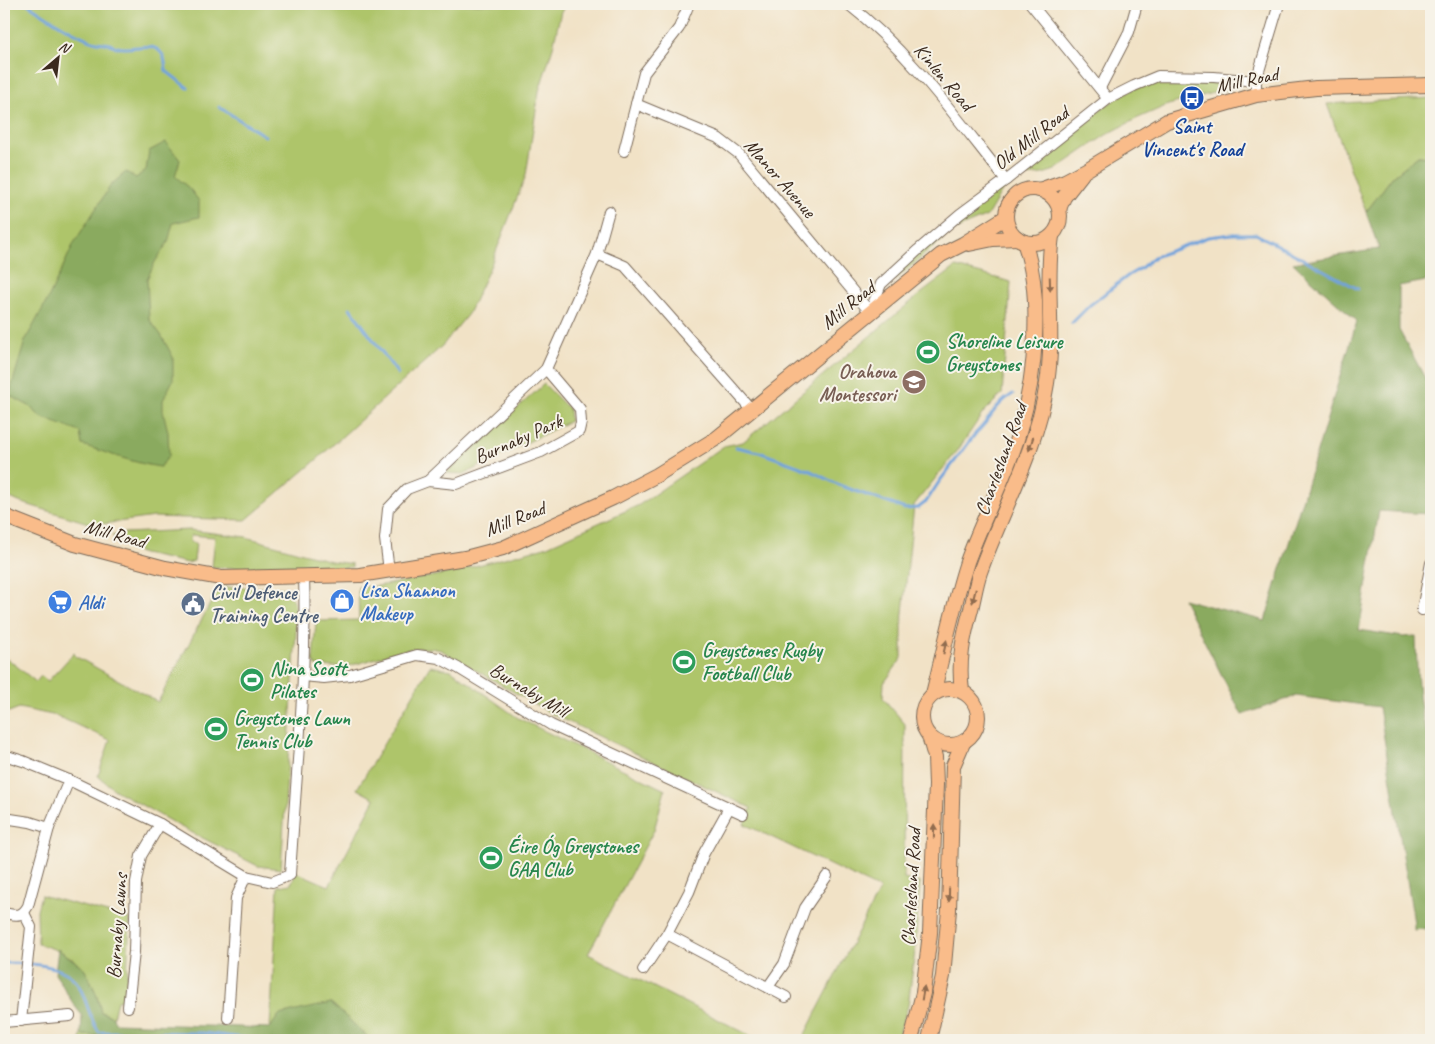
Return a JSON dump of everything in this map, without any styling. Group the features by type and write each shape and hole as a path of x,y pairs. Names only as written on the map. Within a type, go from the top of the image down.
{"main road":[{"name":"Mill Road","path":"1039,190 1065,181 1086,170 1167,121 1256,88 1431,85"},
{"name":"Mill Road","path":"1059,209 1064,197 1086,170"},
{"path":"1025,190 1039,190 1051,196 1059,209 1060,221 1052,236 1045,241 1037,243 1020,240 1010,231 1006,217 1007,208 1013,198 1025,190"},
{"name":"Mill Road","path":"4,516 74,544 165,568 221,578 360,575 465,558 503,548 584,512 657,475 717,438 941,255 963,244 1006,217"},
{"name":"Charlesland Road","path":"962,691 960,658 980,574 1026,459 1039,420 1047,383 1050,339 1049,255 1052,236"},
{"name":"Mill Road","path":"963,244 993,239 1020,240"},
{"name":"Charlesland Road","path":"933,694 959,589 977,534 1020,429 1030,385 1034,352 1034,307 1029,257 1020,240"},
{"path":"949,688 962,691 974,702 978,715 976,729 963,743 947,745 937,742 929,736 922,724 922,711 933,694 949,688"},
{"name":"Charlesland Road","path":"911,1040 923,993 930,933 936,785 935,756 929,736"},
{"name":"Charlesland Road","path":"929,1040 943,976 949,910 953,766 963,743"}],"street":[{"path":"624,151 644,73 679,28 689,4"},
{"name":"Kinlen Road","path":"848,4 872,22 918,72 1006,180"},
{"path":"1032,4 1108,99"},
{"path":"1100,88 1129,32 1137,4"},
{"path":"1256,88 1278,4"},
{"name":"Old Mill Road","path":"870,312 881,284 960,214 1108,99 1158,76 1214,77 1256,88"},
{"name":"Manor Avenue","path":"636,104 718,138 739,154 870,312"},
{"name":"Burnaby Park","path":"389,571 385,539 388,509 407,489 428,481 546,369 597,254 609,211"},
{"path":"597,254 625,266 752,410"},
{"name":"Burnaby Park","path":"428,481 456,484 541,452 579,431 582,422 580,409 546,369"},
{"path":"1422,610 1431,563"},
{"path":"4,756 23,761 69,780 160,824 246,876 272,882 290,875 305,636 304,575"},
{"name":"Burnaby Mill","path":"303,676 324,678 350,675 417,655 439,658 551,725 743,814"},
{"path":"4,913 17,915 24,913 28,906 49,828 69,780"},
{"path":"643,970 667,934 689,892 704,853 729,808"},
{"path":"4,818 30,822 49,828"},
{"name":"Burnaby Lawns","path":"128,1007 134,952 136,882 141,856 160,824"},
{"path":"228,1018 236,898 246,876"},
{"path":"768,987 784,964 805,908 827,876"},
{"path":"21,1020 31,926 24,913"},
{"path":"667,934 786,997"},
{"path":"4,1022 70,1016"}],"green space":[{"path":"6,4 567,4 561,11 553,47 539,91 526,175 490,267 468,314 442,346 313,463 246,520 154,517 95,525 19,502 4,495 4,12"},
{"path":"1159,80 1238,84 1235,87 1168,105 1106,135 1055,170 1015,180 1005,186 987,216 952,231 895,280 893,278 914,256 1102,108 1129,91"},
{"path":"1431,98 1431,157 1418,156 1393,176 1366,212 1327,104"},
{"path":"166,142 180,160 175,176 190,189 199,201 199,217 173,223 168,242 147,279 149,319 161,335 173,357 173,380 163,400 163,411 168,432 169,456 160,467 82,445 80,432 41,417 29,406 9,395 25,341 49,297 74,243 111,185 126,172 136,178 146,170 149,151"},
{"path":"1418,156 1431,157 1431,280 1399,286 1399,330 1431,389 1431,510 1429,514 1379,511 1359,630 1403,637 1416,636 1420,705 1426,732 1431,744 1431,928 1414,930 1379,707 1296,696 1242,715 1183,599 1265,621 1357,321 1293,263 1379,249 1366,212 1393,176"},
{"name":"Greystones Rugby Football Club","path":"956,267 1011,282 1002,394 983,413 958,450 914,505 902,622 902,658 884,683 883,698 905,724 904,879 920,883 915,951 908,1006 897,1040 802,1040 880,889 744,824 751,808 552,714 441,650 417,648 347,666 316,666 313,660 316,621 359,620 358,587 378,586 449,573 545,547 639,505 724,446 743,442 919,295"},
{"path":"544,384 569,409 570,421 464,474 446,473"},
{"path":"190,530 246,537 331,561 352,564 352,567 298,571 212,567 215,537 191,535 190,542 196,543 194,561 188,563 137,552 138,549 112,536 125,533"},
{"name":"Greystones Lawn Tennis Club","path":"219,587 283,588 292,597 294,603 296,633 281,869 258,866 179,826 115,790 98,776 110,740 57,716 19,708 4,714 4,661 8,659 36,682 41,676 48,681 74,653 75,656 158,702"},
{"name":"Éire Óg Greystones GAA Club","path":"430,666 451,670 518,718 665,790 654,830 588,954 759,1040 371,1040 331,1003 270,1028 278,886 291,884 296,872 329,886 375,799 357,789"},
{"path":"41,895 130,919 126,996 123,1000 117,1001 113,1017 101,1012 93,986 81,967 64,954 38,944 37,910"},
{"path":"58,949 84,968 96,993 101,1012 113,1017 115,1023 270,1028 279,1015 331,1003 371,1040 203,1040 81,1035 82,1015 55,974"},
{"path":"81,1035 203,1040 80,1040"}],"waterway":[{"path":"28,4 65,27 96,42 122,48 146,46 155,48 163,55 166,71 188,88"},
{"path":"219,107 265,136"},
{"path":"1072,323 1090,305 1154,257 1208,237 1232,234 1256,234 1358,289"},
{"path":"350,308 398,374"},
{"path":"736,447 759,452 811,471 839,485 905,509 918,508 926,502 939,482 997,407 1013,394"},
{"path":"4,963 45,966 56,969 73,978 82,991 99,1032 203,1033 259,1040"}],"place":[{"name":"Saint Vincent's Road","path":"1192,98"},
{"name":"Shoreline Leisure Greystones","path":"928,352"},
{"name":"Orahova Montessori","path":"914,382"},
{"name":"Lisa Shannon Makeup","path":"342,601"},
{"name":"Aldi","path":"60,602"},
{"name":"Civil Defence Training Centre","path":"193,604"},
{"name":"Greystones Rugby Football Club","path":"684,662"},
{"name":"Nina Scott Pilates","path":"252,680"},
{"name":"Greystones Lawn Tennis Club","path":"216,729"},
{"name":"Éire Óg Greystones GAA Club","path":"491,858"}]}
